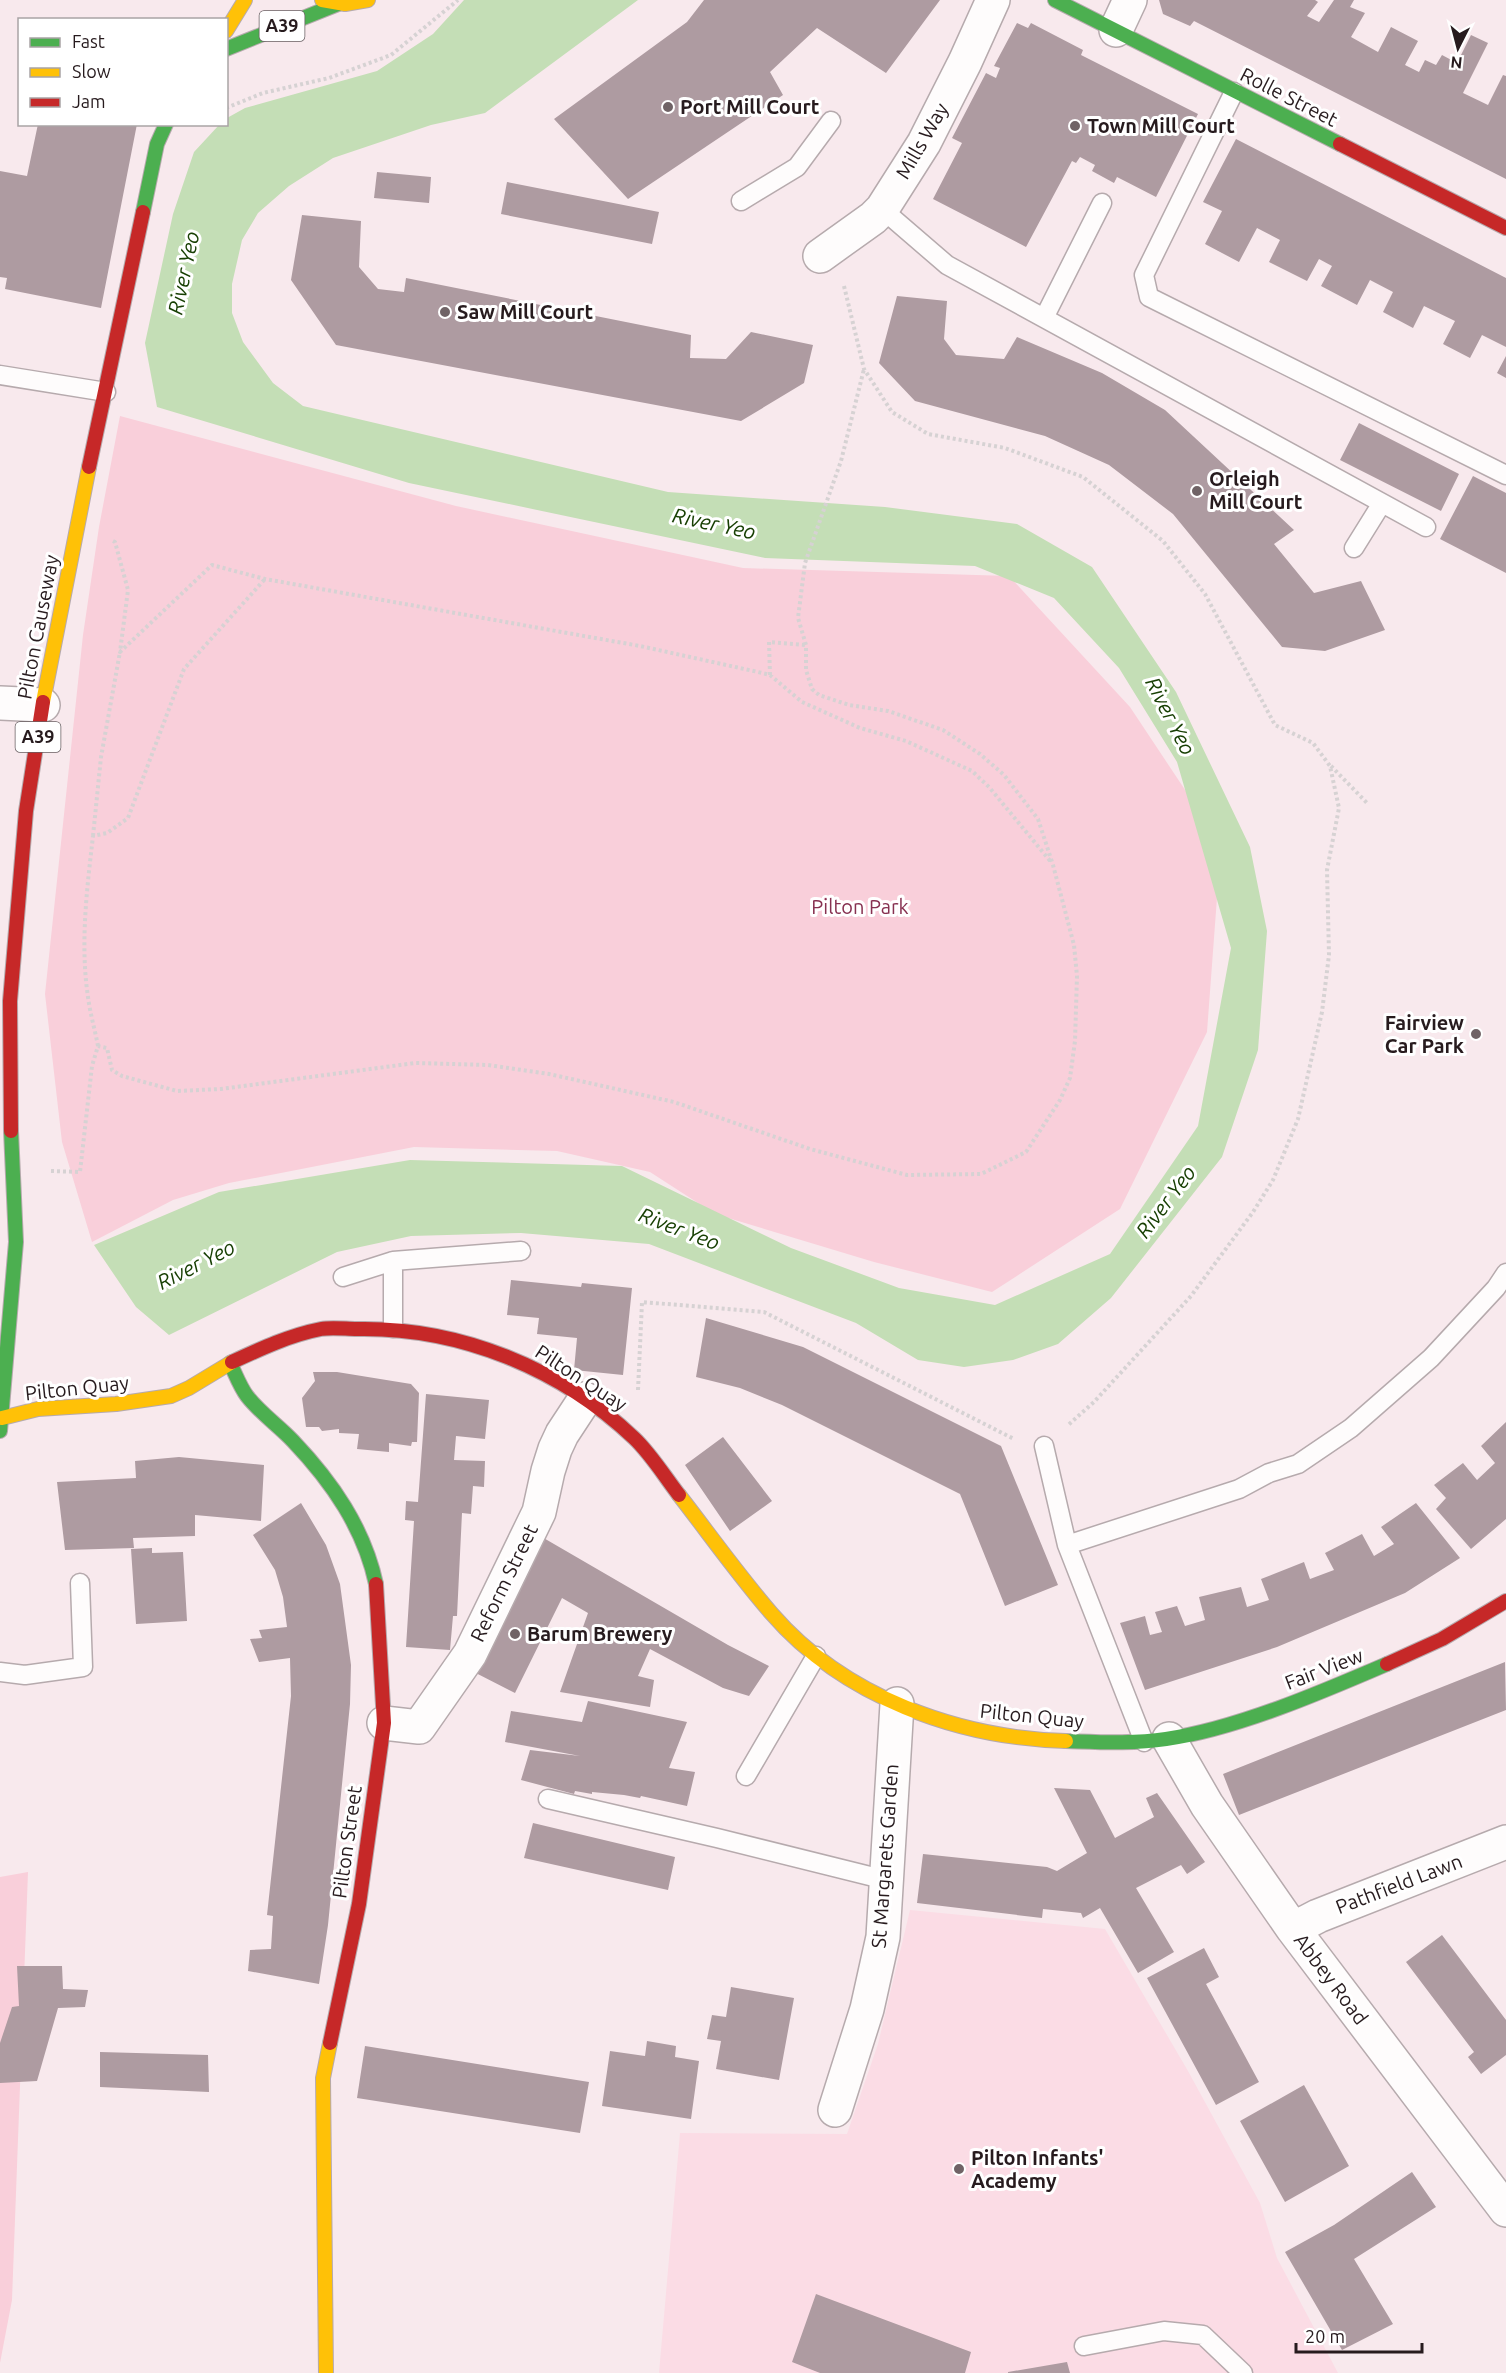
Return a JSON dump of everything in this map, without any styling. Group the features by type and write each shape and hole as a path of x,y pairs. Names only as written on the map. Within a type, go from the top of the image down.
{"street":[{"name":"A39","path":"228,28 245,0"},
{"path":"322,0 338,4 356,4 368,0"},
{"name":"Mills Way","path":"820,256 882,209 924,143 993,0"},
{"name":"Rolle Street","path":"1055,0 1506,228"},
{"path":"1116,30 1130,0"},
{"name":"A39","path":"228,48 338,4"},
{"name":"Pilton Causeway","path":"4,1350 16,1242 14,1169 4,1114 18,887 26,811 77,523 157,144 165,126"},
{"path":"0,703 43,705"},
{"name":"Pilton Quay","path":"1,1425 38,1409 116,1404 171,1396 266,1346 322,1329 393,1328 458,1340 514,1358 585,1399 635,1439 773,1615 816,1656 861,1686 942,1723 1008,1737 1062,1742 1157,1740"},
{"name":"A39","path":"1,1425 4,1350"},
{"name":"Pilton Street","path":"230,1363 246,1395 295,1443 334,1490 359,1529 372,1564 377,1587 384,1723 359,1904 323,2078 326,2373"},
{"name":"Reform Street","path":"384,1723 419,1727 470,1654 539,1512 555,1449 585,1399"},
{"name":"Fair View","path":"1157,1740 1236,1723 1377,1669 1453,1633 1506,1601"},
{"name":"St Margarets Garden","path":"835,2110 867,2008 881,1947 897,1704"},
{"name":"Abbey Road","path":"1157,1740 1207,1805 1293,1929 1506,2210"},
{"name":"Pathfield Lawn","path":"1293,1929 1318,1916 1506,1842"}],"lane":[{"path":"1234,92 1144,275 1149,297 1506,475"},
{"path":"741,201 797,167 831,122"},
{"path":"1044,318 1102,203"},
{"path":"882,209 947,265 1426,527"},
{"path":"0,375 106,392"},
{"path":"1354,548 1382,503"},
{"path":"343,1277 393,1261 521,1251"},
{"path":"393,1261 393,1328"},
{"path":"1067,1545 1239,1489 1269,1473 1298,1464 1351,1428 1431,1358 1496,1288 1506,1273"},
{"path":"1044,1446 1067,1545 1157,1740"},
{"path":"0,1672 25,1675 83,1667 80,1583"},
{"path":"746,1776 816,1656"},
{"path":"548,1799 886,1880"},
{"path":"1084,2346 1164,2331 1203,2335 1243,2373"}],"path":[{"path":"228,107 263,93 329,78 391,55 458,0"},
{"path":"820,256 842,275 864,369 892,412 928,434 1005,448 1083,477 1163,541 1205,594 1275,725 1313,743 1330,766 1368,804"},
{"path":"98,1046 107,1048 112,1070 122,1076 177,1091 255,1085 415,1063 488,1065 549,1074 674,1102 810,1149 908,1175 981,1174 1026,1152 1060,1100 1070,1078 1077,962 1053,865 1038,819 1004,776 980,754 943,730 888,711 849,705 819,695 812,689 806,670 806,645 798,618 806,563 841,461 864,369"},
{"path":"120,652 212,565 265,579 640,646 770,675 802,702 860,728 906,741 972,771 989,787 1053,865"},
{"path":"93,836 107,833 128,818 184,669 265,579"},
{"path":"80,1172 92,1066 98,1046 88,995 86,894 101,757 120,652 128,590"},
{"path":"770,675 770,642 806,645"},
{"path":"635,1439 642,1302 764,1312 1004,1436 1029,1444 1044,1446 1094,1402 1191,1296 1253,1212 1277,1171 1298,1119 1311,1070 1322,1012 1329,955 1328,870 1338,808 1330,766"}],"shaded area":[{"name":"Pilton Infants' Academy","path":"910,1910 1105,1929 1188,2071 1260,2203 1277,2258 1338,2373 659,2373 680,2133 847,2134 878,2044"}],"green space":[{"name":"Pilton Park","path":"120,416 456,506 743,568 1009,576 1130,707 1221,844 1207,1032 1120,1209 992,1292 874,1262 715,1214 650,1172 557,1151 414,1147 229,1183 173,1200 92,1242 62,1142 45,994 83,635 99,527"},
{"path":"28,1872 12,2300 0,2363 0,1877"}],"water":[{"name":"River Yeo","path":"464,0 638,0 485,113 431,125 333,158 289,186 258,213 242,240 232,284 232,313 243,342 273,383 303,406 668,492 885,507 1017,524 1092,567 1176,692 1250,847 1267,931 1258,1050 1222,1157 1111,1298 1058,1344 1013,1360 964,1367 918,1360 856,1323 649,1244 521,1233 411,1236 337,1252 169,1335 136,1307 94,1245 219,1192 410,1160 622,1166 791,1248 899,1288 995,1305 1110,1254 1198,1126 1231,948 1177,762 1119,668 1054,598 975,566 765,558 409,483 157,407 145,343 173,214 194,152 218,126 228,126 228,117 245,108 377,71 433,34"}],"building":[{"name":"Port Mill Court","path":"704,0 940,0 886,73 817,28 770,72 783,95 628,199 554,119 687,22"},
{"path":"1159,0 1315,0 1318,2 1307,16 1319,22 1334,0 1354,0 1350,7 1365,13 1351,37 1378,52 1391,27 1418,41 1405,65 1419,72 1425,60 1436,65 1442,55 1457,63 1471,35 1488,43 1463,93 1488,105 1503,75 1506,76 1506,179 1194,21 1190,26 1163,14"},
{"name":"Town Mill Court","path":"1017,23 1028,28 1031,23 1083,50 1081,55 1198,114 1156,197 1117,177 1114,183 1092,171 1095,165 1080,157 1076,163 1072,161 1026,247 933,199 962,143 952,138 986,73 996,78 1000,68 994,66"},
{"path":"38,126 137,126 101,308 5,289 7,278 0,277 0,171 27,176"},
{"path":"1236,139 1506,278 1506,347 1482,335 1470,358 1443,344 1455,321 1424,306 1413,328 1383,312 1393,292 1370,280 1357,305 1321,286 1332,266 1319,259 1307,281 1269,262 1280,240 1257,228 1239,262 1205,244 1222,211 1203,202"},
{"path":"377,172 431,177 429,203 374,198"},
{"path":"507,182 659,212 652,244 501,214"},
{"name":"Saw Mill Court","path":"302,215 361,221 359,267 378,289 404,292 406,278 691,335 690,358 726,359 751,332 813,345 804,383 741,421 336,345 291,280"},
{"name":"Orleigh Mill Court","path":"897,296 947,301 944,339 956,355 1004,359 1017,337 1102,373 1165,410 1294,530 1274,544 1314,593 1361,581 1385,630 1325,651 1282,647 1173,514 1109,465 1045,436 915,401 879,363"},
{"path":"1506,356 1506,378 1497,373"},
{"path":"1359,423 1459,474 1441,511 1340,460"},
{"path":"1473,476 1506,493 1506,573 1440,539"},
{"path":"511,1280 581,1287 582,1283 632,1288 623,1375 574,1370 577,1338 537,1334 539,1318 507,1315"},
{"path":"706,1318 803,1347 1001,1446 1058,1585 1005,1606 960,1494 782,1405 740,1388 696,1377"},
{"path":"313,1372 337,1372 411,1384 419,1393 417,1442 412,1442 411,1446 389,1443 389,1452 357,1449 359,1434 339,1433 339,1429 322,1431 319,1427 306,1427 302,1398 315,1381"},
{"path":"426,1394 489,1400 485,1439 456,1436 454,1460 485,1461 484,1487 473,1486 471,1514 462,1513 457,1616 453,1616 450,1650 406,1647 414,1521 405,1520 406,1501 418,1502"},
{"path":"1506,1422 1506,1519 1471,1549 1436,1509 1446,1498 1434,1485 1463,1463 1477,1480 1495,1463 1481,1446"},
{"path":"723,1437 772,1501 730,1531 685,1465"},
{"path":"179,1457 264,1465 261,1521 195,1515 195,1536 133,1538 134,1548 65,1550 57,1482 136,1478 135,1461"},
{"path":"301,1503 326,1545 340,1584 351,1665 350,1704 328,1925 319,1984 248,1971 250,1950 271,1949 273,1916 267,1915 291,1696 290,1658 259,1662 250,1639 262,1638 259,1630 287,1627 283,1597 275,1570 253,1535"},
{"path":"1416,1503 1460,1558 1405,1593 1277,1647 1145,1690 1120,1623 1145,1616 1150,1635 1162,1632 1155,1612 1177,1606 1185,1626 1205,1620 1199,1597 1241,1587 1247,1607 1269,1600 1261,1579 1304,1562 1310,1579 1334,1570 1325,1553 1362,1534 1374,1556 1394,1544 1381,1527"},
{"path":"535,1533 728,1645 769,1666 749,1696 723,1688 650,1649 638,1676 654,1680 650,1707 560,1692 588,1613 562,1598 515,1693 468,1669"},
{"path":"152,1548 152,1553 183,1552 187,1621 136,1624 131,1549"},
{"path":"1505,1662 1506,1710 1239,1815 1223,1774"},
{"path":"588,1701 687,1722 669,1768 695,1772 687,1806 641,1796 640,1798 575,1791 574,1794 521,1780 530,1750 580,1756 505,1742 511,1711 582,1722"},
{"path":"1054,1788 1090,1790 1115,1838 1154,1817 1146,1798 1157,1793 1205,1862 1187,1874 1181,1865 1136,1888 1174,1952 1138,1973 1100,1908 1083,1918 1081,1913 1043,1909 1042,1918 917,1903 923,1854 1047,1867 1057,1871 1087,1853"},
{"path":"533,1823 675,1857 668,1890 524,1858"},
{"path":"1442,1935 1506,2020 1506,2055 1481,2074 1468,2057 1474,2052 1406,1962"},
{"path":"1204,1948 1219,1977 1206,1984 1259,2082 1216,2105 1147,1978"},
{"path":"17,1966 62,1966 63,1989 88,1990 85,2007 58,2008 37,2081 0,2083 0,2043 12,2007 19,2006"},
{"path":"731,1987 794,1998 779,2080 716,2069 721,2041 707,2039 712,2015 726,2017"},
{"path":"647,2041 676,2046 675,2057 699,2061 691,2119 602,2106 610,2051 645,2056"},
{"path":"365,2046 589,2082 580,2133 357,2098"},
{"path":"100,2052 208,2055 209,2092 100,2087"},
{"path":"1304,2085 1349,2166 1285,2202 1240,2121"},
{"path":"1412,2172 1436,2207 1354,2259 1393,2324 1342,2350 1285,2252 1334,2225"},
{"path":"816,2294 971,2352 965,2373 820,2373 792,2362"},
{"path":"1067,2362 1070,2373 1008,2373 1008,2372"}],"traffic: fast":[{"path":"1055,0 1340,144"},
{"path":"228,48 338,4"},
{"path":"143,212 157,144 165,126"},
{"path":"0,1431 16,1242 11,1131"},
{"path":"230,1363 247,1396 293,1441 321,1473 345,1507 371,1563 376,1584"},
{"path":"1066,1741 1141,1742 1193,1734 1278,1708 1387,1664"}],"traffic: slow":[{"path":"228,28 245,0"},
{"path":"322,0 345,4 368,0"},
{"path":"43,702 89,467"},
{"path":"2,1418 38,1409 116,1404 171,1396 232,1362"},
{"path":"679,1495 772,1614 801,1643 833,1668 868,1690 906,1708 944,1721 985,1732 1066,1741"},
{"path":"326,2373 323,2078 330,2043"}],"traffic: jam":[{"path":"1340,144 1506,228"},
{"path":"89,467 143,212"},
{"path":"11,1131 10,1001 26,811 43,702"},
{"path":"232,1362 264,1347 325,1328 395,1330 433,1335 470,1344 506,1356 541,1372 574,1391 605,1413 640,1444 679,1495"},
{"path":"330,2043 359,1904 384,1723 376,1584"},
{"path":"1387,1664 1442,1639 1506,1601"}],"place":[{"name":"Port Mill Court","path":"668,107"},
{"name":"Town Mill Court","path":"1075,126"},
{"name":"Saw Mill Court","path":"445,312"},
{"name":"Orleigh Mill Court","path":"1197,491"},
{"name":"Fairview Car Park","path":"1476,1034"},
{"name":"Barum Brewery","path":"515,1634"},
{"name":"Pilton Infants' Academy","path":"959,2169"}]}
